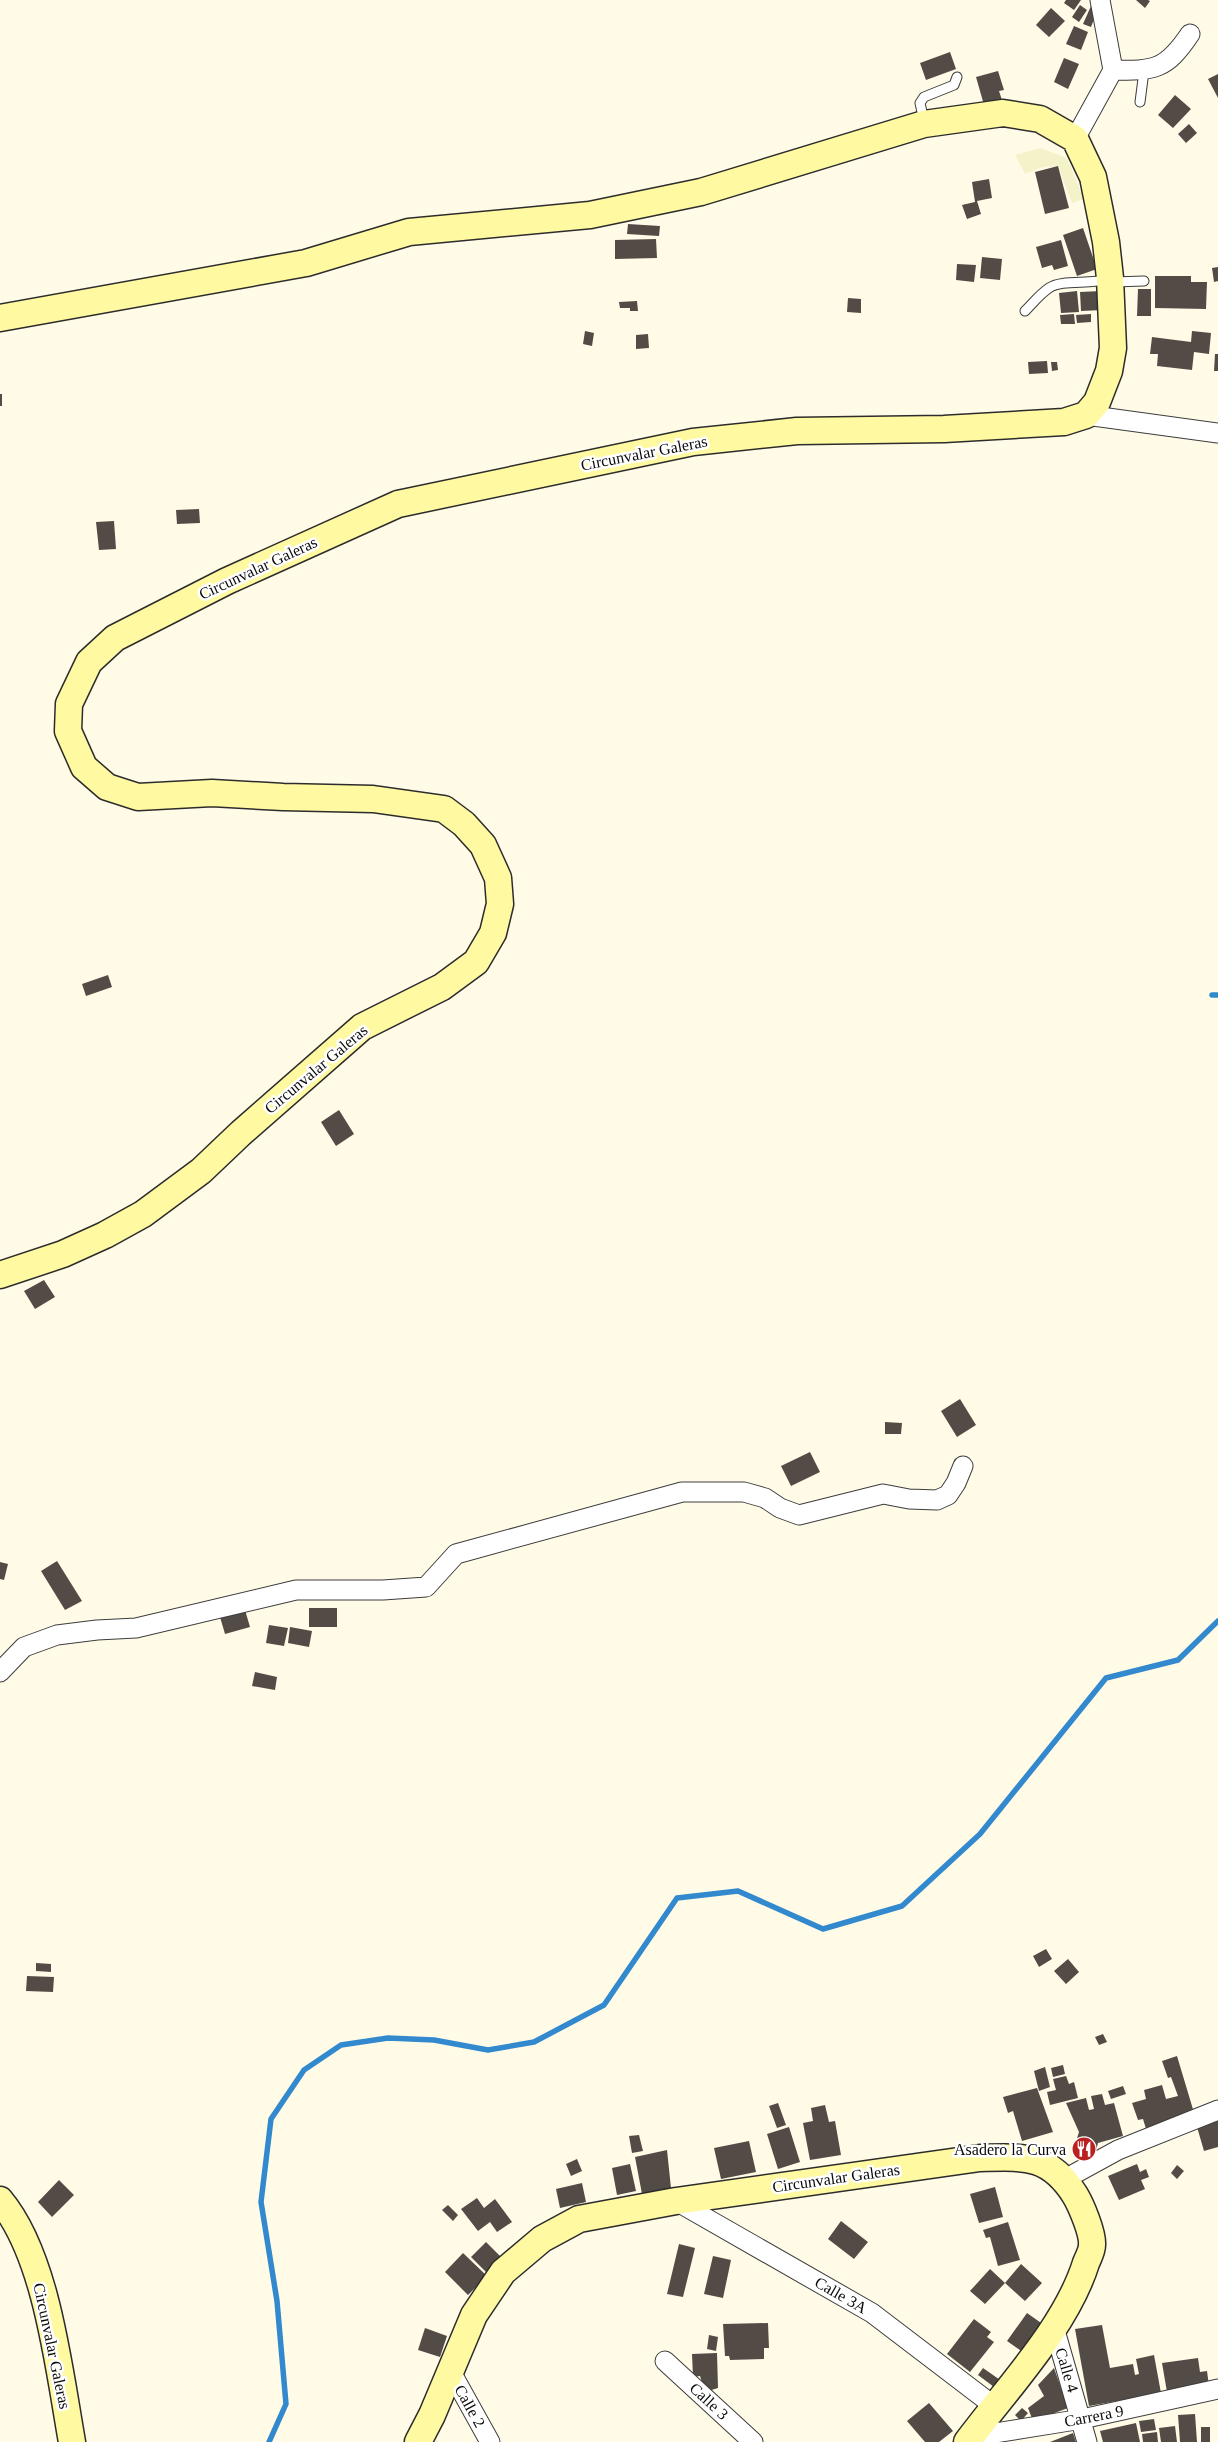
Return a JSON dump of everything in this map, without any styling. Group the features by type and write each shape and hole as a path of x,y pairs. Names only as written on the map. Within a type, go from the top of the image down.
{"main road":[{"path":"0,318 306,263 409,232 590,215 682,196 924,124 1003,113 1040,119 1075,139 1094,177 1106,242 1113,348 1109,371 1097,402 1086,415"},
{"name":"Circunvalar Galeras","path":"0,1275 63,1254 104,1235 143,1214 201,1171 241,1133 362,1027 442,987 476,962 493,933 500,904 498,878 483,845 464,824 444,809 373,799 283,798 212,793 138,797 107,787 84,767 68,731 69,704 89,662 115,638 227,581 408,502 693,442 797,431 944,429 1064,422 1086,415"},
{"name":"Circunvalar Galeras","path":"418,2442 432,2415 474,2315 503,2272 542,2239 579,2219 676,2201 980,2158 1023,2157 1044,2164 1065,2179 1082,2206 1092,2244 1079,2286 1054,2327 968,2440"},
{"name":"Circunvalar Galeras","path":"0,2200 9,2210 31,2258 47,2304 72,2442"}],"street":[{"path":"1075,139 1113,70 1100,0"},
{"path":"1113,70 1144,71 1158,67 1171,59 1190,34"},
{"path":"1086,415 1218,433"},
{"path":"0,1672 24,1647 57,1635 96,1630 136,1628 296,1590 383,1590 426,1587 456,1554 682,1492 744,1492 765,1498 780,1508 799,1516 883,1494 909,1500 938,1500 948,1495 956,1483 963,1466"},
{"path":"1065,2179 1118,2150 1218,2110"},
{"name":"Calle 3A","path":"676,2201 872,2312 994,2406"},
{"name":"Calle 4","path":"1054,2327 1082,2419 1087,2442"},
{"name":"Calle 3","path":"665,2361 753,2442"},
{"name":"Calle 2","path":"450,2370 490,2442"},
{"name":"Carrera 9","path":"968,2440 1082,2419 1218,2389"}],"lane":[{"path":"1140,102 1144,71"},
{"path":"924,124 920,103 924,97 954,85 957,76"},
{"path":"1025,310 1050,287 1064,284 1098,283 1110,280 1144,281"}],"shaded area":[{"path":"1040,148 1067,158 1084,199 1072,203 1058,166 1043,167 1025,174 1015,155"}],"building":[{"path":"1066,0 1081,0 1074,10 1064,3"},
{"path":"1136,0 1148,0 1150,1 1145,8"},
{"path":"1080,5 1087,10 1079,22 1072,17"},
{"path":"1091,6 1098,9 1091,27 1083,24"},
{"path":"1051,8 1065,21 1049,37 1036,25"},
{"path":"1074,26 1088,32 1081,50 1066,44"},
{"path":"950,52 956,69 926,80 920,63"},
{"path":"1064,58 1079,64 1068,89 1054,82"},
{"path":"998,71 1004,90 999,91 1002,100 984,105 976,77"},
{"path":"1218,74 1218,98 1208,79"},
{"path":"1175,95 1191,109 1173,128 1158,115"},
{"path":"1189,124 1197,133 1186,143 1178,134"},
{"path":"1058,166 1069,208 1045,214 1035,172"},
{"path":"989,179 992,198 977,201 981,214 967,219 962,205 975,202 972,182"},
{"path":"628,224 660,226 659,236 627,234"},
{"path":"1083,228 1097,269 1077,276 1063,235"},
{"path":"656,239 657,258 615,259 615,240"},
{"path":"1061,240 1068,266 1054,270 1052,265 1042,268 1036,247"},
{"path":"982,257 1002,259 1000,280 980,278"},
{"path":"957,264 976,265 974,282 956,280"},
{"path":"1218,267 1218,281 1214,282 1212,268"},
{"path":"1155,276 1191,276 1191,282 1207,282 1206,309 1155,308"},
{"path":"1138,289 1151,289 1151,316 1137,316"},
{"path":"1077,291 1079,312 1061,313 1059,293"},
{"path":"1101,291 1103,310 1081,311 1080,292"},
{"path":"848,298 861,299 861,313 847,312"},
{"path":"637,301 638,311 630,311 630,308 620,308 619,302"},
{"path":"1074,314 1075,324 1061,324 1060,315"},
{"path":"1091,314 1091,322 1077,323 1076,315"},
{"path":"585,331 594,333 592,346 583,344"},
{"path":"1192,331 1211,333 1209,354 1194,352 1192,370 1157,366 1158,354 1150,354 1152,337 1191,342"},
{"path":"648,334 649,348 636,349 636,335"},
{"path":"1215,354 1218,354 1218,371 1214,371"},
{"path":"1047,361 1048,373 1029,374 1028,362"},
{"path":"1051,362 1057,362 1058,370 1052,371"},
{"path":"0,394 2,394 2,406 0,406"},
{"path":"199,509 200,523 177,524 176,510"},
{"path":"114,521 116,549 99,550 96,522"},
{"path":"108,975 112,987 86,996 82,984"},
{"path":"339,1110 354,1134 336,1146 321,1122"},
{"path":"44,1280 55,1297 35,1309 24,1291"},
{"path":"960,1399 976,1425 957,1437 941,1411"},
{"path":"885,1422 902,1423 901,1434 885,1434"},
{"path":"810,1452 820,1472 791,1486 781,1466"},
{"path":"57,1561 82,1601 65,1610 41,1571"},
{"path":"0,1562 8,1564 4,1580 0,1579"},
{"path":"309,1608 337,1608 337,1627 309,1627"},
{"path":"245,1610 250,1627 225,1634 220,1617"},
{"path":"269,1625 288,1628 284,1646 266,1643"},
{"path":"290,1627 312,1631 309,1647 288,1643"},
{"path":"255,1672 277,1677 275,1690 252,1686"},
{"path":"1046,1949 1052,1959 1039,1967 1033,1956"},
{"path":"1068,1959 1079,1972 1066,1984 1054,1971"},
{"path":"36,1963 51,1964 51,1972 36,1971"},
{"path":"27,1976 54,1977 53,1992 26,1991"},
{"path":"1103,2034 1107,2042 1099,2045 1095,2037"},
{"path":"1177,2056 1195,2116 1147,2132 1143,2119 1138,2120 1132,2103 1146,2099 1144,2090 1162,2085 1166,2099 1178,2096 1171,2077 1168,2078 1162,2061"},
{"path":"1063,2065 1065,2074 1053,2077 1051,2068"},
{"path":"1045,2067 1050,2087 1039,2091 1034,2071"},
{"path":"1066,2076 1069,2084 1074,2082 1078,2098 1050,2105 1047,2092 1056,2090 1053,2079"},
{"path":"1123,2086 1126,2094 1111,2099 1108,2091"},
{"path":"1037,2088 1053,2132 1022,2141 1013,2111 1008,2113 1003,2097"},
{"path":"1102,2094 1105,2105 1114,2103 1123,2136 1098,2143 1093,2162 1073,2151 1079,2132 1066,2103 1086,2098 1089,2110 1094,2109 1091,2096"},
{"path":"778,2103 786,2125 777,2128 769,2106"},
{"path":"825,2105 829,2122 835,2121 841,2155 810,2160 803,2123 813,2121 811,2108"},
{"path":"1218,2121 1218,2147 1204,2151 1197,2127"},
{"path":"789,2127 800,2162 778,2169 767,2134"},
{"path":"639,2135 643,2151 632,2153 629,2136"},
{"path":"749,2141 756,2172 721,2179 714,2148"},
{"path":"667,2150 671,2188 642,2194 635,2157"},
{"path":"577,2159 582,2171 571,2176 566,2164"},
{"path":"630,2164 636,2191 617,2195 612,2168"},
{"path":"1137,2164 1140,2172 1146,2169 1149,2177 1141,2180 1145,2189 1119,2200 1108,2176"},
{"path":"1177,2165 1184,2171 1177,2179 1171,2173"},
{"path":"59,2180 74,2195 52,2217 38,2202"},
{"path":"582,2183 586,2202 560,2208 556,2189"},
{"path":"995,2187 1003,2217 979,2223 970,2194"},
{"path":"477,2198 484,2208 495,2199 512,2222 497,2232 490,2222 478,2231 461,2209"},
{"path":"448,2205 458,2215 453,2221 442,2210"},
{"path":"841,2221 868,2242 854,2259 828,2239"},
{"path":"1008,2222 1020,2260 998,2266 990,2237 986,2238 983,2230"},
{"path":"486,2242 504,2260 489,2275 471,2257"},
{"path":"679,2244 695,2248 683,2297 667,2294"},
{"path":"463,2253 487,2276 468,2295 445,2272"},
{"path":"713,2256 731,2260 723,2298 704,2294"},
{"path":"1021,2264 1042,2283 1025,2301 1005,2283"},
{"path":"990,2269 1005,2283 985,2304 970,2291"},
{"path":"1027,2313 1044,2325 1024,2353 1007,2341"},
{"path":"974,2319 991,2332 987,2337 994,2342 970,2372 947,2354"},
{"path":"768,2323 769,2348 764,2348 764,2359 730,2360 729,2356 725,2356 723,2324"},
{"path":"1102,2325 1110,2368 1133,2364 1135,2375 1139,2374 1136,2359 1154,2355 1161,2393 1089,2406 1075,2329"},
{"path":"425,2328 447,2336 440,2357 418,2350"},
{"path":"709,2335 718,2337 716,2351 707,2349"},
{"path":"717,2353 718,2388 705,2392 700,2376 693,2377 692,2354"},
{"path":"1198,2358 1200,2372 1207,2371 1209,2386 1167,2392 1162,2363"},
{"path":"983,2368 1003,2382 998,2390 978,2375"},
{"path":"1054,2368 1068,2408 1033,2421 1028,2408 1044,2396 1038,2385"},
{"path":"929,2403 953,2431 939,2442 925,2442 907,2421"},
{"path":"1022,2408 1028,2413 1021,2421 1015,2415"},
{"path":"1195,2414 1197,2442 1180,2442 1178,2415"},
{"path":"1154,2419 1156,2430 1141,2432 1139,2421"},
{"path":"1136,2423 1140,2442 1103,2442 1100,2431"},
{"path":"1175,2426 1177,2442 1161,2442 1159,2428"},
{"path":"1201,2427 1210,2427 1210,2442 1201,2442"},
{"path":"1157,2432 1158,2442 1143,2442 1142,2434"},
{"path":"1073,2433 1076,2442 1050,2442"}],"waterway":[{"path":"1212,995 1218,995"},
{"path":"269,2442 286,2404 277,2301 261,2202 271,2119 304,2070 341,2045 388,2038 434,2040 488,2050 534,2042 604,2005 677,1898 738,1891 823,1929 902,1906 980,1834 1106,1678 1178,1660 1218,1621"}],"place":[{"name":"Asadero la Curva","path":"1084,2149"}]}
